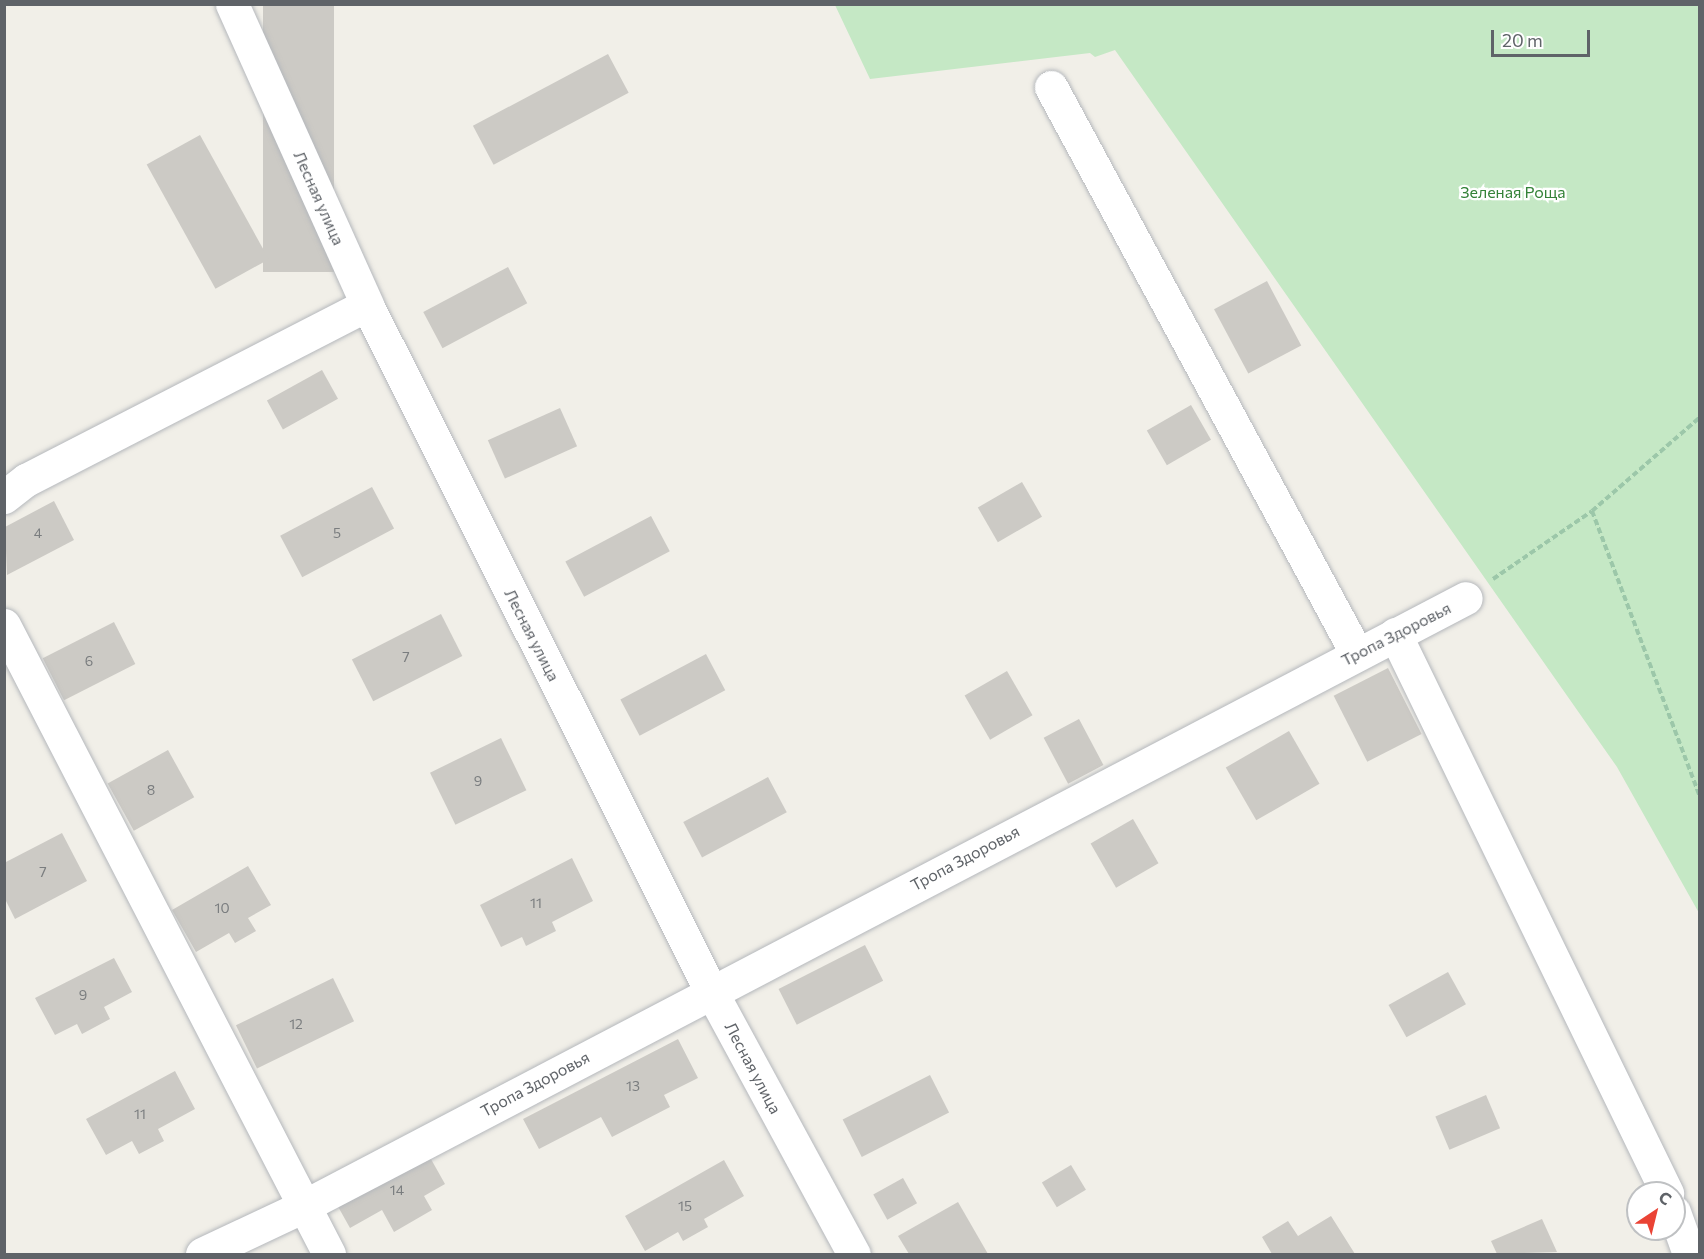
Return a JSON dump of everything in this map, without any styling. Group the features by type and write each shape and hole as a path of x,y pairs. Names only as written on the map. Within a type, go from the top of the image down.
{"street":[{"name":"Лесная улица","path":"232,4 367,305 711,991 854,1254"},
{"path":"1051,87 1357,654"},
{"path":"4,497 26,480 367,305"},
{"name":"Тропа Здоровья","path":"202,1254 304,1206 711,991 1466,598"},
{"path":"4,625 329,1254"},
{"path":"1395,634 1661,1181"}],"path":[{"name":"Тропа Здоровья","path":"1466,598 1592,511 1700,417"},
{"path":"1592,511 1700,797"}],"green space":[{"name":"Зеленая Роща","path":"835,5 1699,5 1699,913 1617,767 1115,50 1095,57 1090,53 870,79"}],"building":[{"path":"263,4 334,4 334,272 263,272"},
{"path":"608,54 629,93 494,165 473,126"},
{"path":"200,135 269,259 215,289 147,165"},
{"path":"508,267 527,303 442,348 423,312"},
{"path":"1267,281 1301,345 1248,374 1214,309"},
{"path":"322,370 338,399 283,429 267,401"},
{"path":"1191,405 1211,440 1167,465 1147,430"},
{"path":"560,408 577,446 505,479 488,440"},
{"path":"1022,482 1042,517 998,542 978,508"},
{"path":"372,487 394,528 302,577 280,536"},
{"path":"54,501 74,540 7,575 5,527"},
{"path":"651,516 670,551 584,597 565,562"},
{"path":"441,614 462,656 373,701 352,659"},
{"path":"114,622 135,664 64,700 43,658"},
{"path":"706,654 725,690 640,736 620,700"},
{"path":"1388,668 1422,734 1367,762 1334,696"},
{"path":"1007,671 1032,715 990,740 965,696"},
{"path":"1079,719 1103,765 1068,784 1044,738"},
{"path":"1289,731 1320,784 1256,820 1226,768"},
{"path":"501,738 526,790 455,825 430,773"},
{"path":"168,750 194,797 134,831 108,783"},
{"path":"768,777 787,812 702,857 683,822"},
{"path":"1133,819 1158,863 1116,888 1091,844"},
{"path":"62,833 87,881 15,919 4,897 4,863"},
{"path":"572,858 593,901 552,922 556,931 526,946 522,937 501,947 480,905"},
{"path":"248,866 271,905 248,918 256,931 235,943 229,933 196,952 172,910"},
{"path":"865,945 883,981 797,1025 779,989"},
{"path":"114,958 132,992 104,1007 110,1019 82,1034 77,1024 55,1035 35,998"},
{"path":"1448,972 1466,1004 1406,1037 1389,1005"},
{"path":"333,978 354,1021 257,1068 236,1025"},
{"path":"678,1039 698,1078 664,1095 670,1107 612,1137 601,1117 539,1149 523,1119"},
{"path":"175,1071 195,1109 158,1129 164,1141 139,1154 132,1141 106,1155 86,1119"},
{"path":"930,1075 949,1112 862,1157 843,1119"},
{"path":"1486,1095 1500,1128 1449,1150 1435,1116"},
{"path":"427,1152 445,1184 424,1196 432,1210 394,1232 382,1210 350,1228 336,1203"},
{"path":"724,1160 744,1196 704,1219 708,1227 683,1241 678,1232 645,1251 625,1216"},
{"path":"1071,1165 1086,1190 1057,1207 1042,1183"},
{"path":"903,1178 917,1203 887,1220 873,1194"},
{"path":"958,1202 988,1254 909,1254 898,1236"},
{"path":"1331,1216 1355,1254 1272,1254 1262,1237 1288,1221 1298,1236"},
{"path":"1542,1219 1557,1252 1497,1254 1491,1241"}]}
